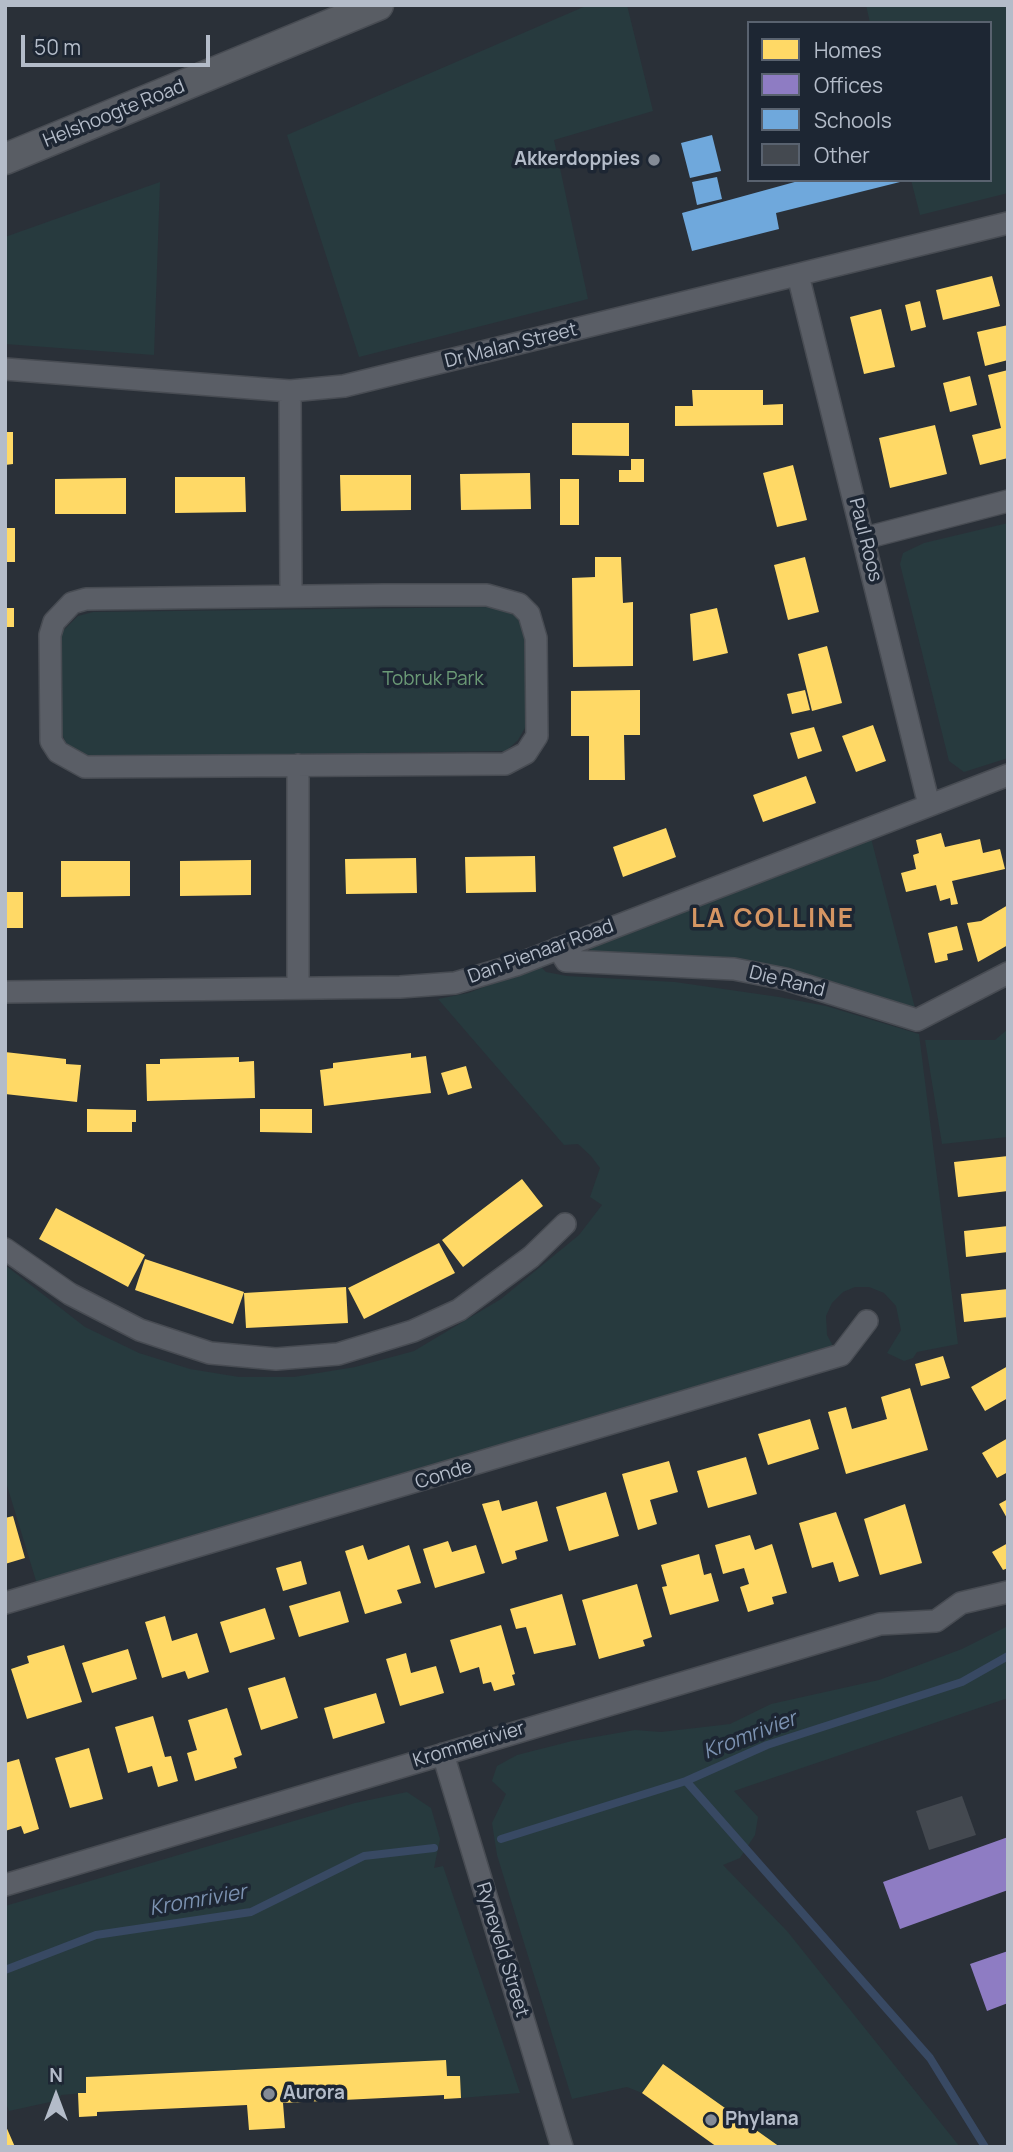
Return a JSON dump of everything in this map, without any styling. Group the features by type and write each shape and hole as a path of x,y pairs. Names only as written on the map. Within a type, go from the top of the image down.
{"main road":[{"name":"Helshoogte Road","path":"5,159 377,5"}],"street":[{"name":"Dr Malan Street","path":"5,369 290,391 344,386 1008,223"},
{"name":"Paul Roos","path":"798,275 929,805"},
{"path":"290,391 291,596"},
{"path":"864,538 1008,501"},
{"path":"291,596 504,598 519,604 529,614 536,638 537,736 526,753 505,764 85,767 58,752 51,741 48,727 50,635 54,622 72,603 86,599 291,596"},
{"path":"298,765 298,988"},
{"name":"Dan Pienaar Road","path":"5,992 456,983 558,948 1008,775"},
{"name":"Die Rand","path":"558,948 566,961 710,967 772,976 917,1020 1008,973"},
{"path":"5,1249 70,1294 140,1330 210,1353 276,1359 338,1354 413,1331 459,1310 531,1257 565,1224"},
{"name":"Conde","path":"5,1603 841,1355 867,1321"},
{"name":"Krommerivier","path":"5,1885 880,1625 936,1621 961,1604 1008,1592"},
{"name":"Ryneveld Street","path":"443,1754 562,2147"}],"green space":[{"path":"588,5 627,5 653,111 554,140 588,299 359,357 287,135"},
{"path":"866,5 1008,5 1008,193 920,215 912,182 992,182 992,21 870,21"},
{"path":"160,182 154,355 5,344 5,237"},
{"path":"1008,523 1008,758 964,772 949,761 900,564 903,553 924,543"},
{"name":"Tobruk Park","path":"494,607 516,616 524,631 526,726 518,740 506,751 86,757 68,747 60,730 61,633 78,616 93,612"},
{"path":"871,838 915,1008 896,1011 869,998 590,953 591,947"},
{"path":"540,966 546,972 567,976 675,982 779,997 826,1006 919,1034 958,1344 917,1352 913,1358 904,1361 887,1353 901,1330 896,1306 884,1293 869,1287 855,1287 843,1292 832,1303 826,1316 827,1335 833,1346 37,1584 5,1479 5,1265 85,1327 139,1353 190,1369 239,1377 294,1377 355,1367 414,1351 501,1299 579,1235 602,1205 590,1197 600,1168 591,1156 578,1144 564,1145 438,999 468,993"},
{"path":"1008,1029 1008,1137 942,1144 925,1040 995,1040"},
{"path":"1008,1626 1008,1698 734,1791 758,1817 755,1835 740,1858 723,1865 787,1931 960,2147 780,2147 663,2064 642,2093 627,2087 572,2099 497,1855 492,1823 506,1794 492,1781 497,1766 517,1755 572,1741 635,1730 661,1732 730,1724 771,1704 879,1680 962,1649"},
{"path":"407,1792 431,1808 440,1839 434,1868 443,1866 520,2093 461,2098 460,2076 447,2076 445,2060 86,2077 86,2093 61,2095 59,2100 9,2111 5,2101 5,1906 355,1803"}],"building: Homes":[{"path":"992,276 1000,306 943,320 936,290"},
{"path":"920,301 926,327 911,331 905,305"},
{"path":"881,309 895,367 864,374 850,317"},
{"path":"1008,325 1008,360 985,366 977,332"},
{"path":"1008,370 1008,458 980,465 972,435 1001,428 988,375"},
{"path":"970,376 977,405 950,412 943,383"},
{"path":"692,390 763,390 763,405 783,404 783,425 675,426 675,406 693,406"},
{"path":"572,423 629,423 629,456 572,455"},
{"path":"935,425 947,474 890,488 879,438"},
{"path":"5,432 13,432 13,464 5,465"},
{"path":"631,459 644,459 644,482 619,482 619,470 631,470"},
{"path":"793,465 807,520 777,527 763,473"},
{"path":"530,473 531,509 461,510 460,474"},
{"path":"340,475 411,475 411,510 341,511"},
{"path":"175,477 245,477 246,512 175,513"},
{"path":"126,478 126,514 55,514 55,479"},
{"path":"560,479 579,479 579,525 560,525"},
{"path":"5,528 15,528 15,562 5,562"},
{"path":"595,557 621,557 623,603 633,602 633,666 573,667 572,578 595,577"},
{"path":"805,557 819,612 788,620 774,565"},
{"path":"5,608 14,608 14,627 5,627"},
{"path":"717,608 728,653 693,661 690,614"},
{"path":"827,646 842,703 812,711 798,654"},
{"path":"640,690 640,735 624,735 625,780 589,780 589,736 571,736 571,691"},
{"path":"805,690 810,710 792,714 787,694"},
{"path":"873,725 886,761 856,772 842,736"},
{"path":"814,727 822,751 798,759 790,733"},
{"path":"806,776 816,803 763,822 753,795"},
{"path":"666,828 676,857 623,877 613,847"},
{"path":"941,833 945,847 980,839 983,853 1000,849 1005,869 952,881 958,904 951,905 950,898 940,901 936,885 906,892 901,873 916,869 913,855 919,853 916,840"},
{"path":"535,856 536,892 466,893 465,857"},
{"path":"416,858 417,893 346,894 345,859"},
{"path":"251,860 251,895 180,896 180,861"},
{"path":"61,861 130,861 130,896 61,897"},
{"path":"5,892 23,892 23,928 5,928"},
{"path":"1008,905 1008,945 978,962 967,923 981,921"},
{"path":"957,926 963,950 947,954 948,960 935,963 928,933"},
{"path":"5,1052 66,1059 66,1064 81,1065 77,1102 5,1094"},
{"path":"411,1053 411,1058 426,1056 431,1093 324,1106 320,1070 333,1068 333,1063"},
{"path":"239,1057 239,1062 254,1061 255,1098 147,1101 146,1064 160,1064 160,1059"},
{"path":"466,1066 472,1088 448,1095 441,1073"},
{"path":"87,1109 136,1110 136,1122 132,1122 132,1132 87,1132"},
{"path":"260,1109 312,1109 312,1133 260,1132"},
{"path":"1008,1156 1008,1191 958,1197 954,1162"},
{"path":"522,1179 543,1206 463,1267 442,1240"},
{"path":"56,1208 145,1255 128,1287 39,1239"},
{"path":"1008,1226 1008,1252 966,1257 964,1231"},
{"path":"439,1243 455,1273 364,1319 348,1288"},
{"path":"145,1259 244,1292 233,1324 135,1290"},
{"path":"346,1287 348,1323 246,1328 244,1293"},
{"path":"1008,1289 1008,1317 964,1322 961,1294"},
{"path":"943,1356 950,1378 921,1386 915,1364"},
{"path":"1008,1366 1008,1398 985,1411 971,1387"},
{"path":"910,1388 928,1450 846,1474 828,1412 846,1407 852,1429 887,1419 881,1397"},
{"path":"810,1419 819,1449 768,1465 758,1434"},
{"path":"1008,1438 1008,1472 997,1478 982,1453"},
{"path":"746,1457 757,1494 708,1508 697,1471"},
{"path":"669,1461 678,1492 650,1500 657,1524 638,1530 622,1474"},
{"path":"606,1492 619,1536 569,1551 556,1507"},
{"path":"1008,1499 1008,1520 999,1504"},
{"path":"499,1500 502,1511 537,1501 548,1541 515,1551 517,1559 502,1564 482,1504"},
{"path":"905,1504 922,1563 880,1575 864,1519"},
{"path":"836,1512 859,1576 839,1582 833,1562 812,1568 799,1523"},
{"path":"13,1516 25,1558 5,1564 5,1518"},
{"path":"750,1535 755,1550 772,1544 787,1593 772,1597 774,1604 748,1612 740,1587 749,1584 744,1568 723,1574 715,1545"},
{"path":"448,1541 452,1552 476,1545 485,1573 435,1588 423,1549"},
{"path":"1008,1543 1008,1568 1003,1570 992,1552"},
{"path":"363,1545 368,1560 409,1545 421,1583 397,1590 402,1603 365,1614 345,1551"},
{"path":"699,1554 704,1575 711,1573 719,1601 670,1615 662,1587 667,1586 661,1565"},
{"path":"301,1561 307,1584 283,1591 276,1568"},
{"path":"637,1584 652,1637 643,1640 645,1646 599,1659 582,1600"},
{"path":"340,1591 349,1622 299,1637 289,1606"},
{"path":"562,1594 576,1645 534,1654 526,1627 516,1629 510,1609"},
{"path":"265,1608 275,1639 230,1653 220,1622"},
{"path":"165,1616 172,1641 197,1633 209,1672 188,1679 185,1671 162,1678 145,1622"},
{"path":"501,1625 515,1674 512,1675 515,1685 494,1691 491,1682 483,1684 479,1667 460,1673 450,1640"},
{"path":"64,1645 82,1702 27,1719 11,1669 29,1663 27,1656"},
{"path":"128,1649 137,1679 92,1693 82,1663"},
{"path":"406,1653 411,1673 436,1666 444,1693 400,1706 386,1659"},
{"path":"285,1677 298,1718 261,1730 248,1688"},
{"path":"376,1693 385,1723 333,1739 324,1708"},
{"path":"227,1708 242,1755 234,1758 237,1768 195,1781 187,1753 197,1750 188,1720"},
{"path":"153,1716 165,1757 171,1756 178,1781 158,1787 152,1766 128,1773 115,1727"},
{"path":"89,1748 103,1799 70,1808 55,1758"},
{"path":"19,1759 39,1829 24,1834 21,1826 5,1831 5,1763"},
{"name":"Aurora","path":"446,2060 447,2076 460,2076 461,2098 444,2099 444,2095 283,2103 285,2128 249,2130 247,2105 97,2112 97,2116 79,2117 78,2093 86,2093 86,2077"},
{"name":"Phylana","path":"663,2064 780,2147 717,2147 642,2093"},
{"path":"5,2124 15,2147 5,2147"}],"building: Offices":[{"path":"1008,1837 1008,1890 900,1929 883,1882"},
{"path":"1008,1951 1008,2003 987,2011 970,1964"}],"building: Schools":[{"path":"712,135 721,171 690,178 681,143"},
{"path":"717,177 722,199 697,205 692,182"},
{"path":"795,182 900,182 776,213 779,229 692,251 682,213"}],"building: Other":[{"path":"962,1796 976,1835 929,1850 916,1811"}],"waterway":[{"name":"Kromrivier","path":"501,1839 686,1781 767,1745 962,1682 1008,1656"},
{"path":"686,1781 930,2058 985,2147"},
{"name":"Kromrivier","path":"5,1970 96,1935 251,1912 364,1856 434,1848"}],"place":[{"name":"Akkerdoppies","path":"654,160"},
{"name":"Aurora","path":"269,2094"},
{"name":"Phylana","path":"711,2120"}],"district":[{"name":"LA COLLINE","path":"773,920"}]}
